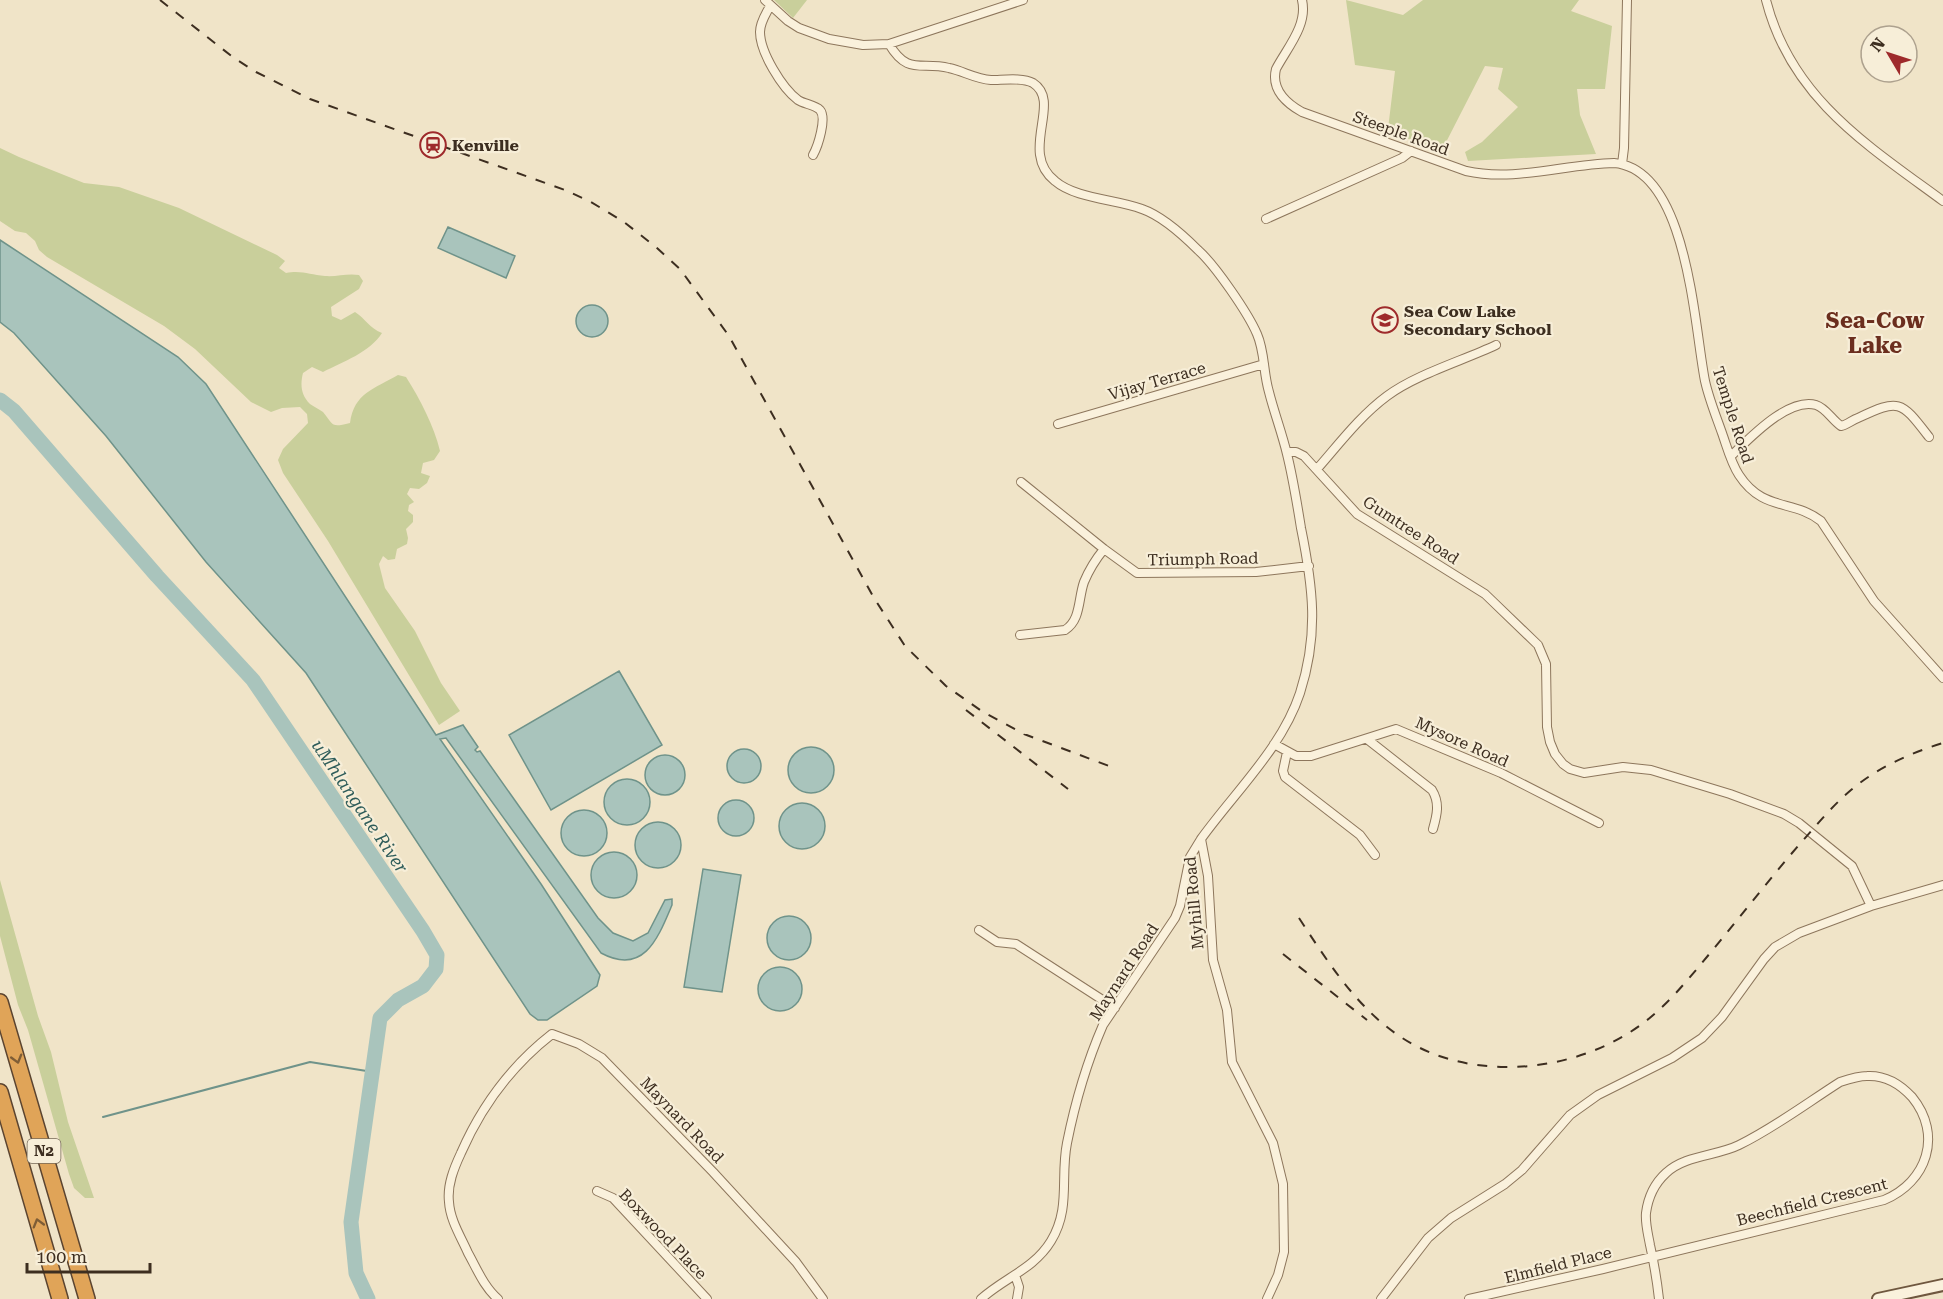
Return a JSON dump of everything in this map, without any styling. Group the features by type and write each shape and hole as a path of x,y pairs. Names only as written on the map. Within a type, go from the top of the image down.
{"highway":[{"name":"N2","path":"0,1002 87,1299"},
{"name":"N2","path":"0,1092 60,1299"}],"main road":[{"path":"1878,1299 1943,1285"}],"street":[{"path":"813,155 819,141 822,114 819,109 799,101 776,77 760,35 768,3 799,28 823,37 863,45 889,44 1023,0"},
{"name":"Steeple Road","path":"1302,0 1304,11 1300,26 1275,74 1275,85 1284,99 1302,112 1466,171 1495,175 1604,163 1622,164"},
{"path":"1622,164 1627,0"},
{"path":"1766,0 1784,48 1816,98 1851,133 1943,201"},
{"path":"889,44 897,57 911,65 946,67 990,80 1028,81 1041,90 1044,97 1039,154 1042,165 1049,176 1064,188 1149,212 1190,242 1213,267 1258,336 1269,392 1287,452"},
{"path":"1266,219 1402,158 1411,151"},
{"name":"Temple Road","path":"1622,164 1633,169 1648,181 1662,198 1677,229 1686,265 1706,384 1738,474 1754,492 1768,501 1811,514 1821,521 1874,601 1943,678"},
{"path":"1317,470 1360,421 1389,394 1496,345"},
{"name":"Vijay Terrace","path":"1058,424 1264,364"},
{"path":"1731,456 1760,428 1777,416 1793,408 1810,404 1821,407 1841,426 1884,405 1895,405 1905,409 1914,417 1929,437"},
{"name":"Gumtree Road","path":"1287,452 1300,453 1357,514 1485,594 1538,645 1546,664 1547,727 1550,742 1555,754 1569,769 1584,773 1623,767 1651,770 1730,794 1784,814 1799,823 1852,866 1871,906"},
{"name":"Myhill Road","path":"1267,1299 1278,1275 1284,1252 1283,1184 1273,1143 1232,1062 1227,1010 1213,960 1209,876 1201,840 1274,744 1295,707 1310,660 1313,624 1309,567 1287,452"},
{"name":"Triumph Road","path":"1021,482 1132,571 1143,575 1256,572 1309,567"},
{"path":"1020,635 1069,628 1075,619 1087,575 1104,549"},
{"name":"Mysore Road","path":"1274,744 1296,756 1311,756 1392,729 1401,731 1500,773 1599,823"},
{"path":"1367,739 1432,790 1436,796 1438,808 1432,829"},
{"path":"1287,752 1283,771 1285,777 1360,835 1375,855"},
{"name":"Maynard Road","path":"981,1299 1027,1268 1050,1242 1060,1221 1064,1204 1066,1145 1081,1086 1103,1025 1174,918 1180,906 1190,857 1201,840"},
{"path":"1381,1299 1428,1238 1451,1218 1505,1184 1522,1170 1570,1116 1598,1095 1672,1058 1702,1038 1722,1017 1764,959 1775,948 1799,933 1871,906 1943,885"},
{"path":"979,930 997,942 1016,944 1115,1008"},
{"name":"Maynard Road","path":"498,1299 486,1287 455,1226 449,1203 449,1191 457,1161 490,1097 517,1065 552,1034 579,1044 602,1058 713,1172 796,1262 823,1299"},
{"name":"Beechfield Crescent","path":"1652,1255 1884,1200 1897,1194 1918,1176 1928,1154 1929,1128 1921,1108 1895,1082 1869,1076 1855,1078 1840,1082 1737,1146 1684,1162 1668,1171 1656,1185 1649,1199 1646,1214 1652,1255 1657,1279 1659,1299"},
{"name":"Boxwood Place","path":"597,1191 613,1198 707,1299"},
{"name":"Elmfield Place","path":"1469,1299 1603,1269 1652,1255"},
{"path":"1016,1275 1017,1299"},
{"name":"Beechfield Crescent","path":"1657,1279 1664,1299"}],"green space":[{"path":"774,0 807,0 793,18"},
{"path":"1346,0 1403,15 1423,0 1579,0 1571,11 1612,26 1605,89 1577,89 1580,115 1596,154 1468,161 1465,152 1482,142 1518,107 1498,89 1503,68 1485,66 1440,154 1388,129 1395,71 1355,65"},
{"path":"0,148 84,183 119,187 179,208 277,255 285,261 279,268 286,273 301,272 329,276 359,275 363,281 359,289 331,307 332,316 341,320 355,312 382,333 371,346 347,360 323,372 312,367 303,373 302,390 310,404 323,412 331,423 339,425 350,423 356,405 366,393 398,375 406,377 426,413 440,451 434,460 423,463 421,473 430,476 427,483 419,489 410,488 407,494 414,502 409,505 408,511 413,515 413,522 406,529 407,544 397,549 395,559 388,560 383,556 379,564 385,588 415,631 441,683 460,711 439,725 328,541 283,473 278,460 283,449 308,423 307,414 300,407 282,408 271,412 251,402 195,349 164,326 47,257 26,233 15,231 0,221"},
{"path":"0,880 38,1016 51,1052 68,1122 94,1198 85,1198 74,1188 28,1030 18,1005 0,936"}],"water":[{"path":"448,227 515,256 506,278 438,248"},
{"path":"0,240 178,357 206,384 436,735 463,725 478,747 475,750 480,751 598,918 613,933 633,941 648,933 665,900 672,899 672,905 661,930 647,950 639,957 628,960 616,959 601,953 446,738 440,739 541,884 600,975 597,986 547,1020 538,1020 530,1014 306,673 206,562 106,436 14,333 0,322"},
{"path":"592,305 604,309 608,321 604,333 592,337 580,333 576,321 580,309"},
{"path":"619,671 662,745 551,810 509,735"},
{"path":"811,747 827,754 834,770 827,786 811,793 795,786 788,770 795,754"},
{"path":"744,749 756,754 761,766 756,778 744,783 732,778 727,766 732,754"},
{"path":"665,755 679,761 685,775 679,789 665,795 651,789 645,775 651,761"},
{"path":"627,779 643,786 650,802 643,818 627,825 611,818 604,802 611,786"},
{"path":"736,800 748,806 754,818 748,830 736,836 724,830 718,818 724,806"},
{"path":"807,803 819,809 824,817 824,835 819,843 811,848 797,849 785,843 780,835 779,821 785,809 793,804"},
{"path":"584,810 600,817 607,833 600,849 584,856 568,849 561,833 568,817"},
{"path":"658,822 674,829 681,845 674,861 658,868 642,861 635,845 642,829"},
{"path":"614,852 630,859 637,875 630,891 614,898 598,891 591,875 598,859"},
{"path":"703,869 741,875 722,992 684,987"},
{"path":"789,916 804,923 811,938 804,953 789,960 774,953 767,938 774,923"},
{"path":"780,967 795,974 802,989 795,1004 780,1011 765,1004 758,989 765,974"}],"waterway":[{"name":"uMhlangane River","path":"0,400 14,411 157,576 253,680 437,955 436,969 423,986 398,1000 380,1018 351,1222 356,1273 368,1299"},
{"path":"103,1117 310,1062 373,1072"}],"railway":[{"path":"160,0 234,58 256,72 310,99 565,190 591,202 624,222 657,248 680,269 729,336 874,598 905,646 946,686 983,712 1024,734 1109,766"},
{"path":"966,710 1068,789"},
{"path":"1299,918 1358,999 1380,1021 1404,1039 1432,1053 1464,1063 1520,1067 1557,1062 1610,1044 1642,1024 1679,990 1798,846 1851,790 1894,762 1943,743"},
{"path":"1283,954 1367,1020"}],"place":[{"name":"Kenville","path":"433,145"},
{"name":"Sea Cow Lake Secondary School","path":"1385,320"}],"district":[{"name":"Sea-Cow Lake","path":"1875,332"}]}
